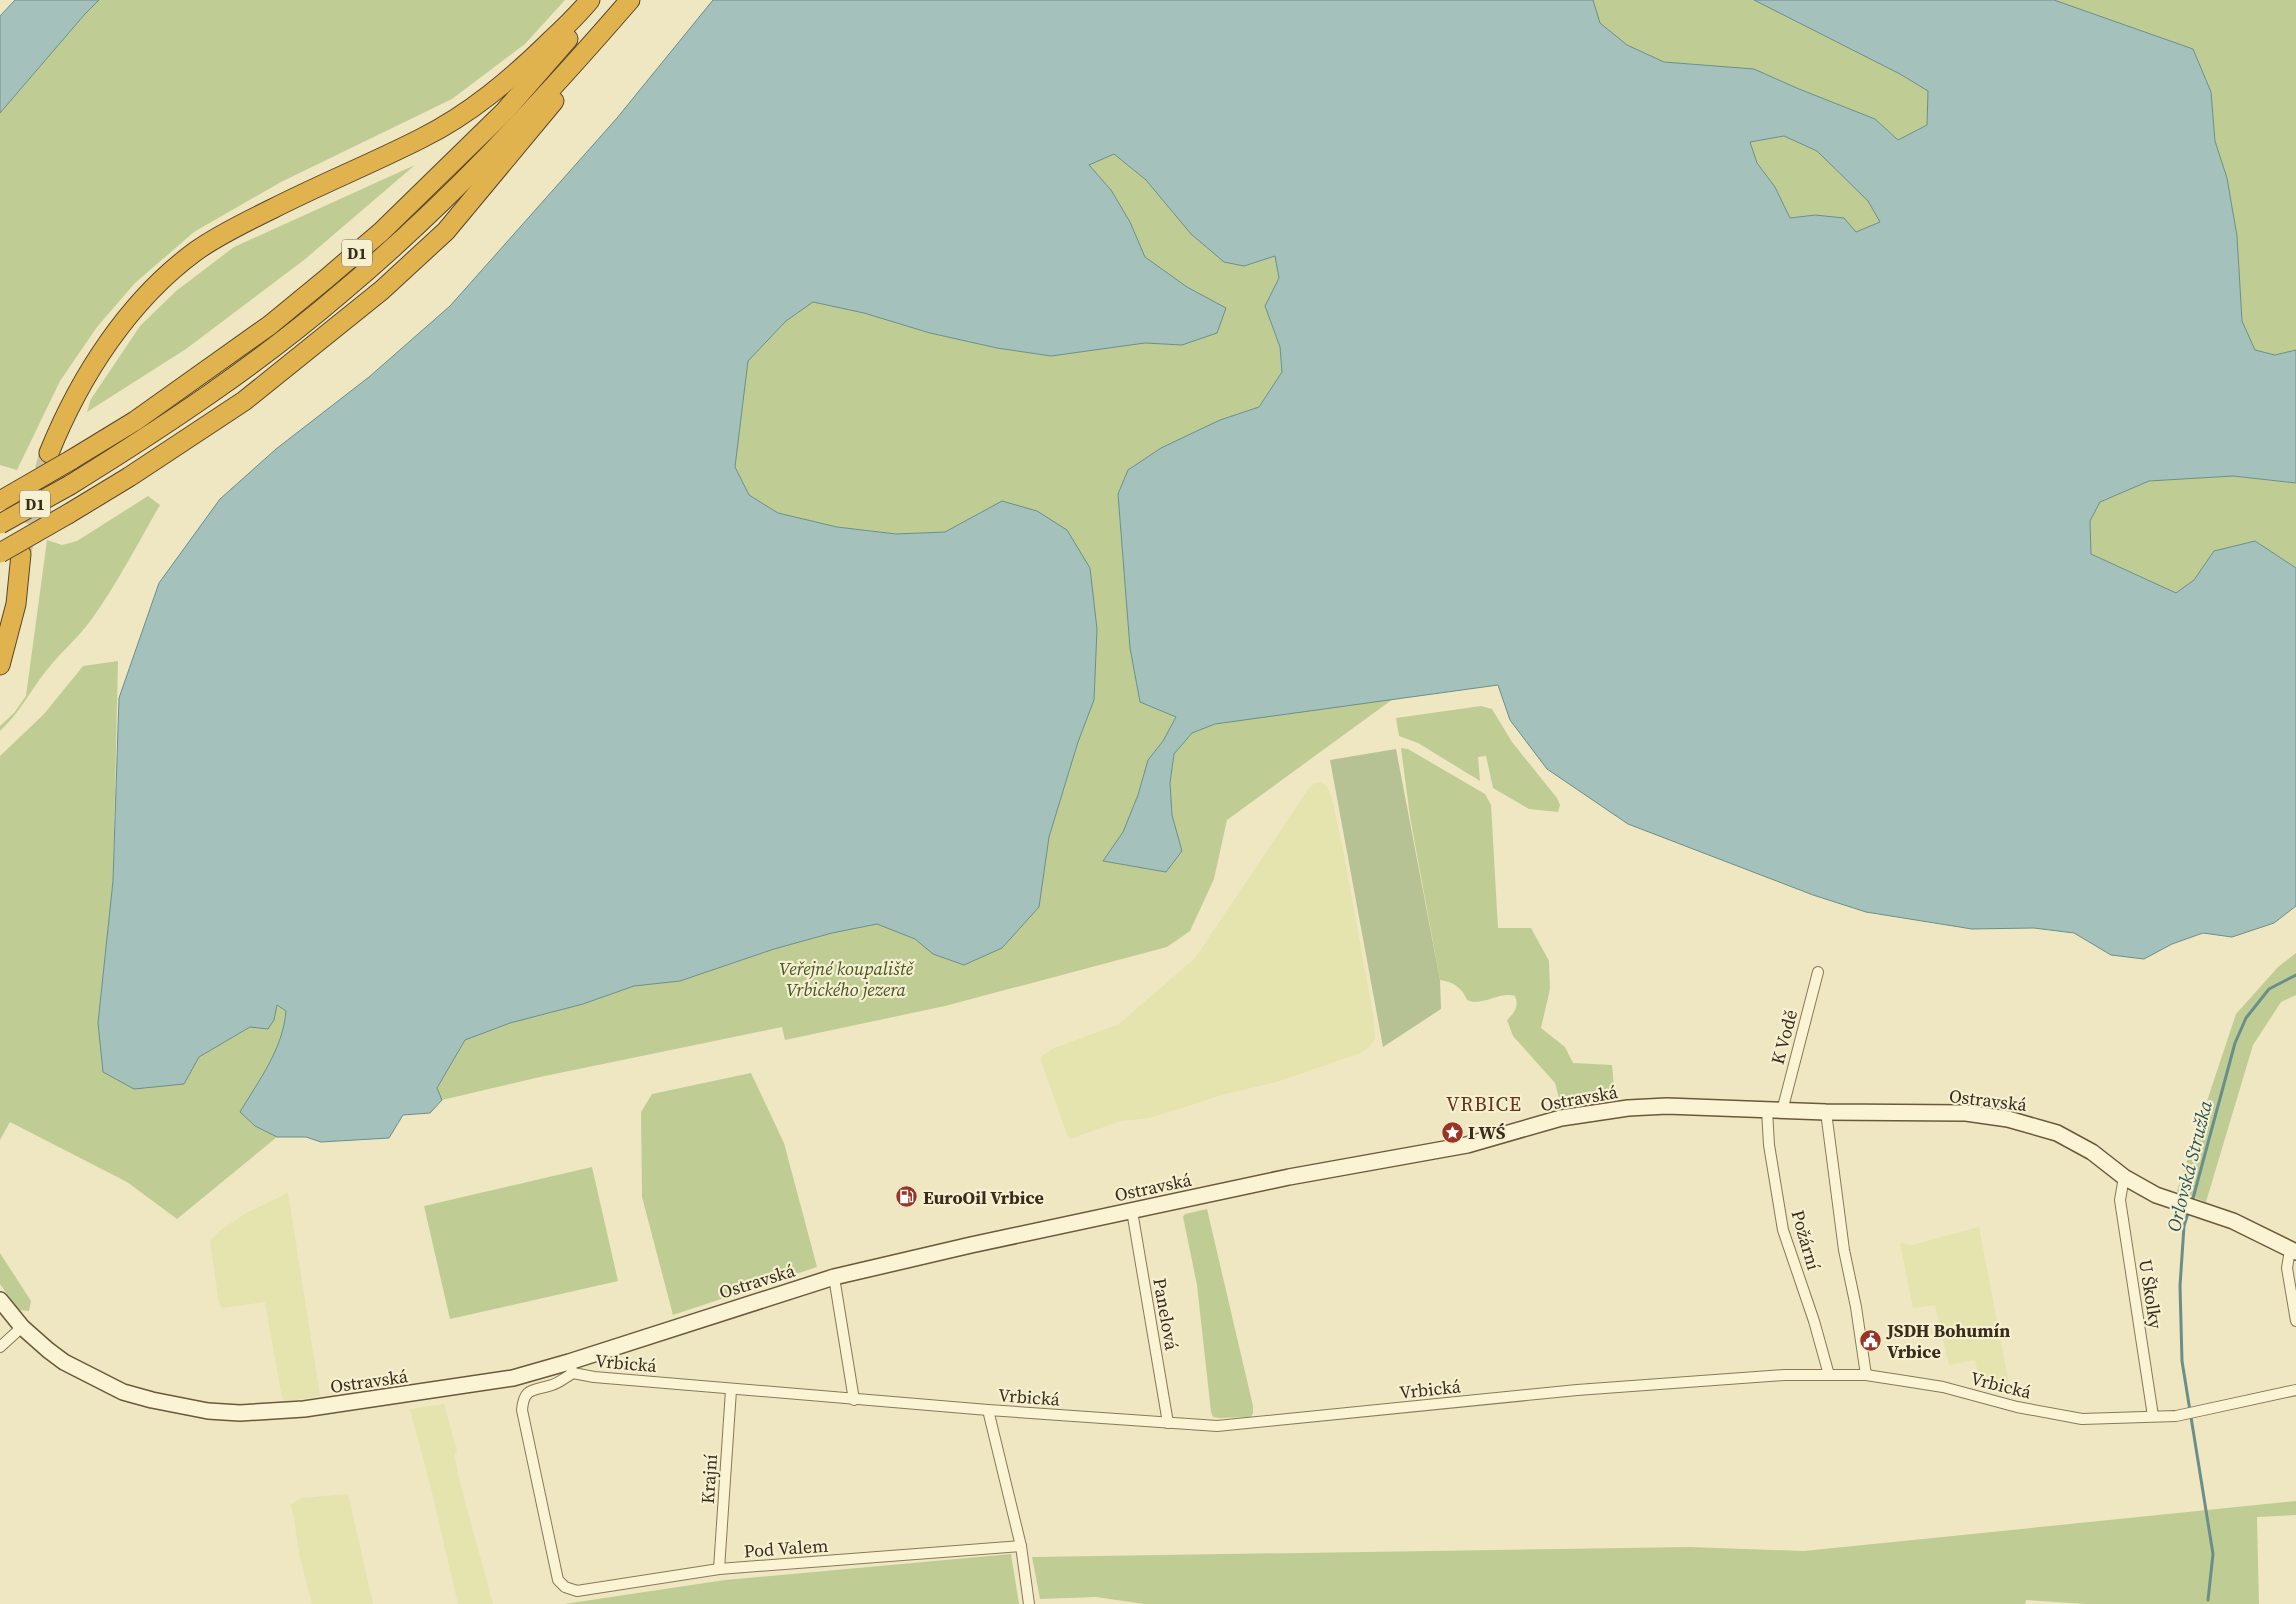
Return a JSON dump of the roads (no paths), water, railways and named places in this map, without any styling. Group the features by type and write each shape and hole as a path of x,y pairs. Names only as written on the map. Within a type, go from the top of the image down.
{"highway":[{"path":"49,453 80,389 115,332 177,267 212,240 235,227 332,179 422,138 456,119 509,81 590,0"},
{"name":"D1","path":"0,501 135,421 270,325 374,238 505,111 602,0"},
{"name":"D1","path":"0,524 70,485 208,396 283,340 340,294 395,246 476,167 584,53 630,0"},
{"path":"0,553 129,478 244,400 382,290 446,231 568,83 584,53"},
{"path":"0,665 16,604 21,554"}],"main road":[{"name":"Ostravská","path":"0,1300 22,1327 64,1362 123,1392 180,1406 232,1412 304,1409 447,1389 571,1368 834,1277 991,1240 1297,1176 1459,1147 1532,1125 1590,1113 1667,1106 1826,1112 1966,1113 2034,1125 2074,1142 2124,1177 2156,1195 2233,1221 2293,1251"}],"street":[{"name":"K Vodě","path":"1774,1110 1818,972"},
{"name":"Požární","path":"1774,1110 1769,1145 1784,1230 1814,1321 1829,1375"},
{"name":"Požární","path":"1826,1112 1839,1197 1844,1250 1856,1306 1866,1375"},
{"name":"U Školky","path":"2124,1177 2120,1200 2153,1416"},
{"name":"Panelová","path":"1132,1211 1168,1423"},
{"path":"2293,1251 2287,1268 2296,1322"},
{"path":"834,1277 854,1400"},
{"path":"0,1347 22,1327"},
{"name":"Vrbická","path":"571,1368 594,1377 731,1390 1218,1426 1623,1386 1784,1375 1866,1375 1943,1387 2017,1407 2082,1419 2176,1416 2296,1390"},
{"name":"Pod Valem","path":"571,1368 554,1384 529,1391 523,1399 522,1410 558,1580 565,1587 577,1592 718,1569 1021,1546"},
{"name":"Krajní","path":"718,1569 731,1390"},
{"path":"988,1410 1021,1546 1030,1604"}],"water":[{"path":"15,0 99,0 0,113 0,16"},
{"path":"713,0 1593,0 1600,23 1627,45 1664,62 1754,69 1875,119 1898,140 1927,125 1928,91 1900,74 1754,0 2054,0 2193,49 2211,92 2215,141 2227,178 2237,236 2242,321 2255,350 2275,355 2296,350 2296,483 2233,476 2149,481 2100,502 2090,521 2091,554 2176,593 2194,580 2214,551 2255,541 2296,568 2296,906 2274,923 2232,937 2203,933 2172,944 2144,959 2111,955 2074,933 2034,928 1972,929 1866,912 1813,895 1628,824 1547,769 1510,720 1498,685 1215,724 1192,733 1174,754 1170,783 1172,815 1182,851 1166,872 1103,861 1123,832 1138,795 1148,760 1163,741 1176,717 1140,702 1130,648 1118,494 1128,470 1161,448 1220,420 1259,407 1282,372 1280,347 1265,306 1279,278 1275,256 1244,266 1224,262 1191,234 1146,180 1114,154 1089,165 1111,190 1130,222 1145,257 1187,287 1226,308 1217,333 1182,345 1145,343 1051,356 997,348 930,333 864,313 813,302 786,321 748,361 735,467 749,495 778,513 837,527 896,534 945,532 1002,501 1037,511 1067,530 1090,568 1097,629 1094,700 1078,742 1049,837 1039,907 1002,948 964,965 933,954 915,939 877,924 832,933 774,949 680,981 634,986 583,1004 510,1023 465,1040 437,1088 442,1100 430,1113 403,1115 389,1138 321,1142 306,1137 277,1137 255,1126 240,1112 269,1064 280,1038 286,1011 277,1005 274,1020 268,1029 250,1027 199,1057 184,1084 134,1089 103,1072 98,1023 113,881 119,698 159,583 220,499 276,449 369,377 450,306 617,118","holes":["1784,136 1817,151 1868,201 1880,222 1856,232 1844,218 1815,215 1790,218 1775,187 1757,163 1750,142"]}],"waterway":[{"name":"Orlovská Stružka","path":"2192,1202 2235,1043 2246,1018 2269,989 2296,975"},
{"name":"Orlovská Stružka","path":"2189,1210 2184,1226 2180,1286 2182,1361 2213,1554 2208,1600"}],"tunnel":[{"path":"22,551 49,453"}],"place":[{"name":"I WŚ","path":"1452,1132"},
{"name":"EuroOil Vrbice","path":"907,1197"},
{"name":"JSDH Bohumín Vrbice","path":"1871,1340"}],"district":[{"name":"VRBICE","path":"1484,1104"}],"park label":[{"name":"Veřejné koupaliště Vrbického jezera","path":"846,978"}]}
